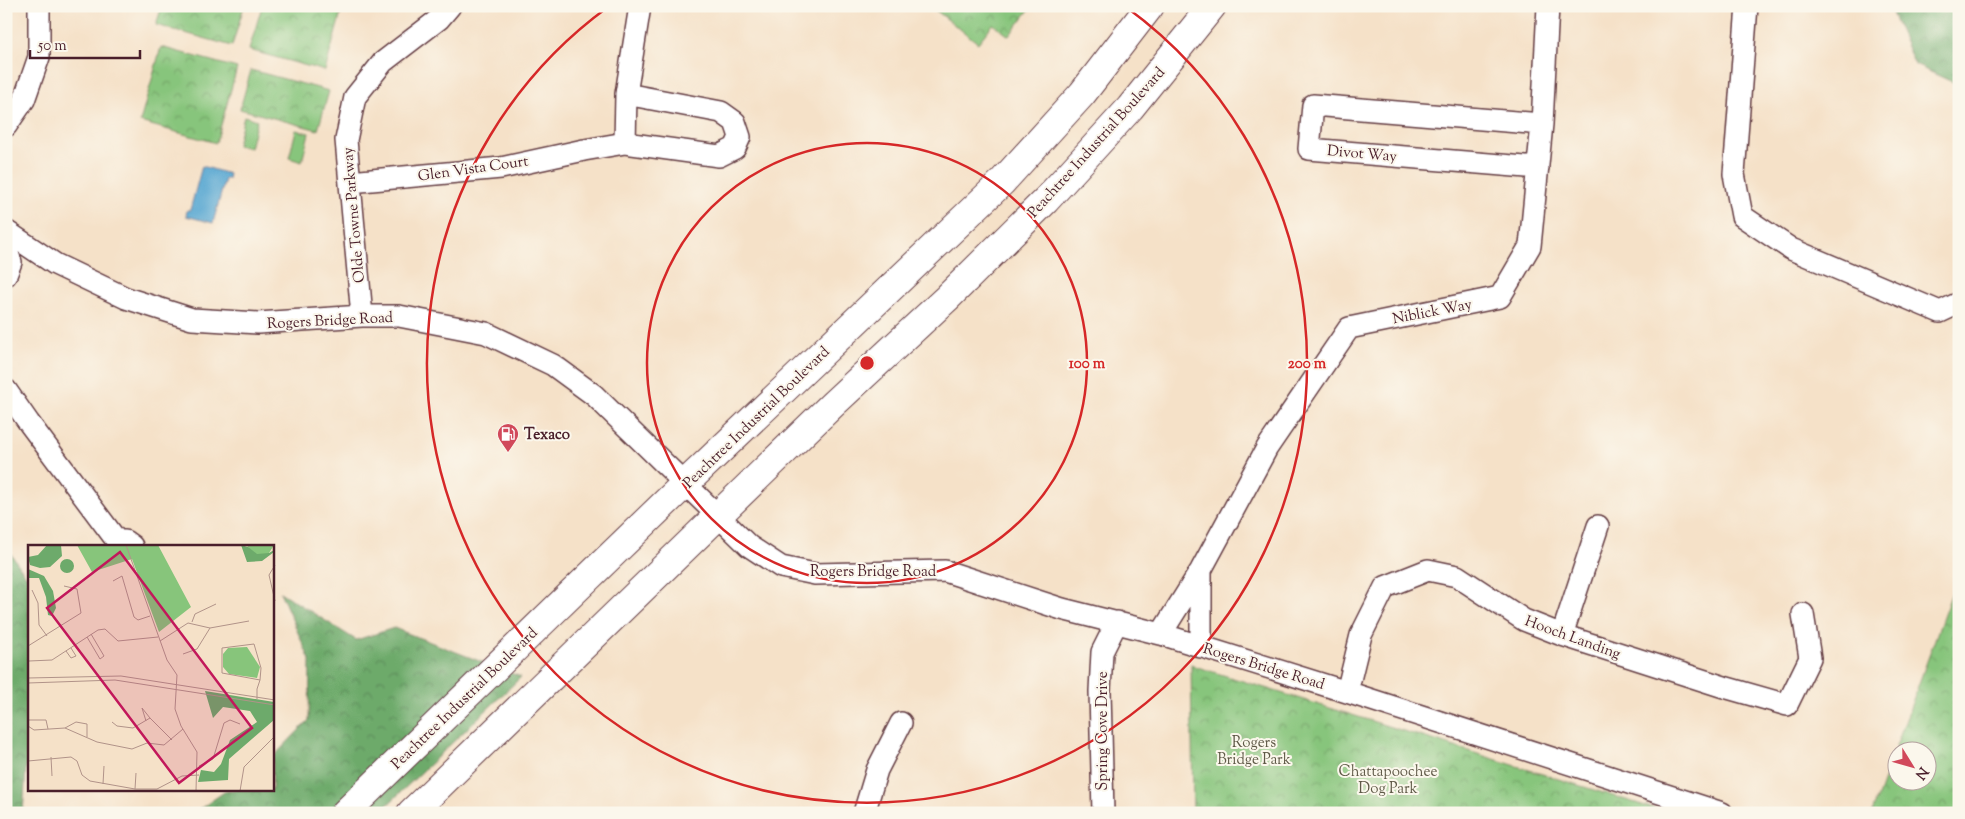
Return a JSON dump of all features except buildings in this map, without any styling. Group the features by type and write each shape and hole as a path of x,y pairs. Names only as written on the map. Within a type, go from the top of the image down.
{"highway":[{"name":"Peachtree Industrial Boulevard","path":"345,813 684,485 1002,182 1082,94 1150,6"},
{"name":"Peachtree Industrial Boulevard","path":"411,813 832,405 947,298 1046,200 1130,108 1212,6"}],"street":[{"path":"6,126 24,100 39,57 39,6"},
{"name":"Olde Towne Parkway","path":"362,316 346,140 355,96 383,62 439,19 450,6"},
{"path":"625,143 626,94 640,6"},
{"name":"Niblick Way","path":"1161,634 1201,570 1267,448 1348,328 1500,297 1530,246 1542,124 1548,6"},
{"path":"1747,6 1734,174 1742,216 1792,249 1940,312 1959,302"},
{"name":"Glen Vista Court","path":"350,182 501,168 625,143 719,156 735,148 740,137 735,122 721,112 626,94"},
{"name":"Divot Way","path":"1538,168 1309,149 1313,105 1542,124"},
{"path":"6,275 11,262 9,243"},
{"name":"Rogers Bridge Road","path":"9,243 126,298 192,319 258,324 362,316 399,316 486,333 553,365 594,395 684,485 750,546 781,567 815,574 945,571 1062,608 1161,634 1722,813"},
{"path":"6,390 122,545"},
{"path":"1562,635 1598,526"},
{"name":"Niblick Way","path":"1201,570 1201,647"},
{"name":"Hooch Landing","path":"1347,692 1361,635 1385,588 1428,570 1457,576 1524,620 1562,635 1724,687 1787,705 1810,658 1803,614"},
{"name":"Spring Cove Drive","path":"1102,813 1100,692 1102,652 1117,622"},
{"path":"864,813 877,770 901,723"}],"green space":[{"path":"162,6 244,6 232,46 156,25"},
{"path":"262,6 343,6 325,71 249,50"},
{"path":"930,6 1032,6 1009,36 993,24 978,43"},
{"path":"1889,6 1959,6 1959,85 1915,65"},
{"path":"161,47 237,68 216,143 140,122"},
{"path":"251,70 329,91 318,130 240,109"},
{"path":"244,116 257,120 250,148 237,145"},
{"path":"296,130 309,133 302,162 289,158"},
{"path":"6,547 28,579 28,740 23,813 6,813"},
{"path":"1959,573 1959,813 1872,813 1888,769 1888,792 1938,792 1938,742 1898,742"},
{"path":"280,592 356,640 394,628 521,677 379,813 194,813 224,792 274,792 274,756 309,720 310,660"},
{"name":"Rogers Bridge Park","path":"1191,665 1668,813 1193,813"}],"water":[{"path":"202,166 229,174 228,179 225,179 213,223 186,216 187,210 190,210"}],"place":[{"name":"Texaco","path":"508,453"}],"park label":[{"name":"Chattapoochee Dog Park","path":"1388,780"}]}
